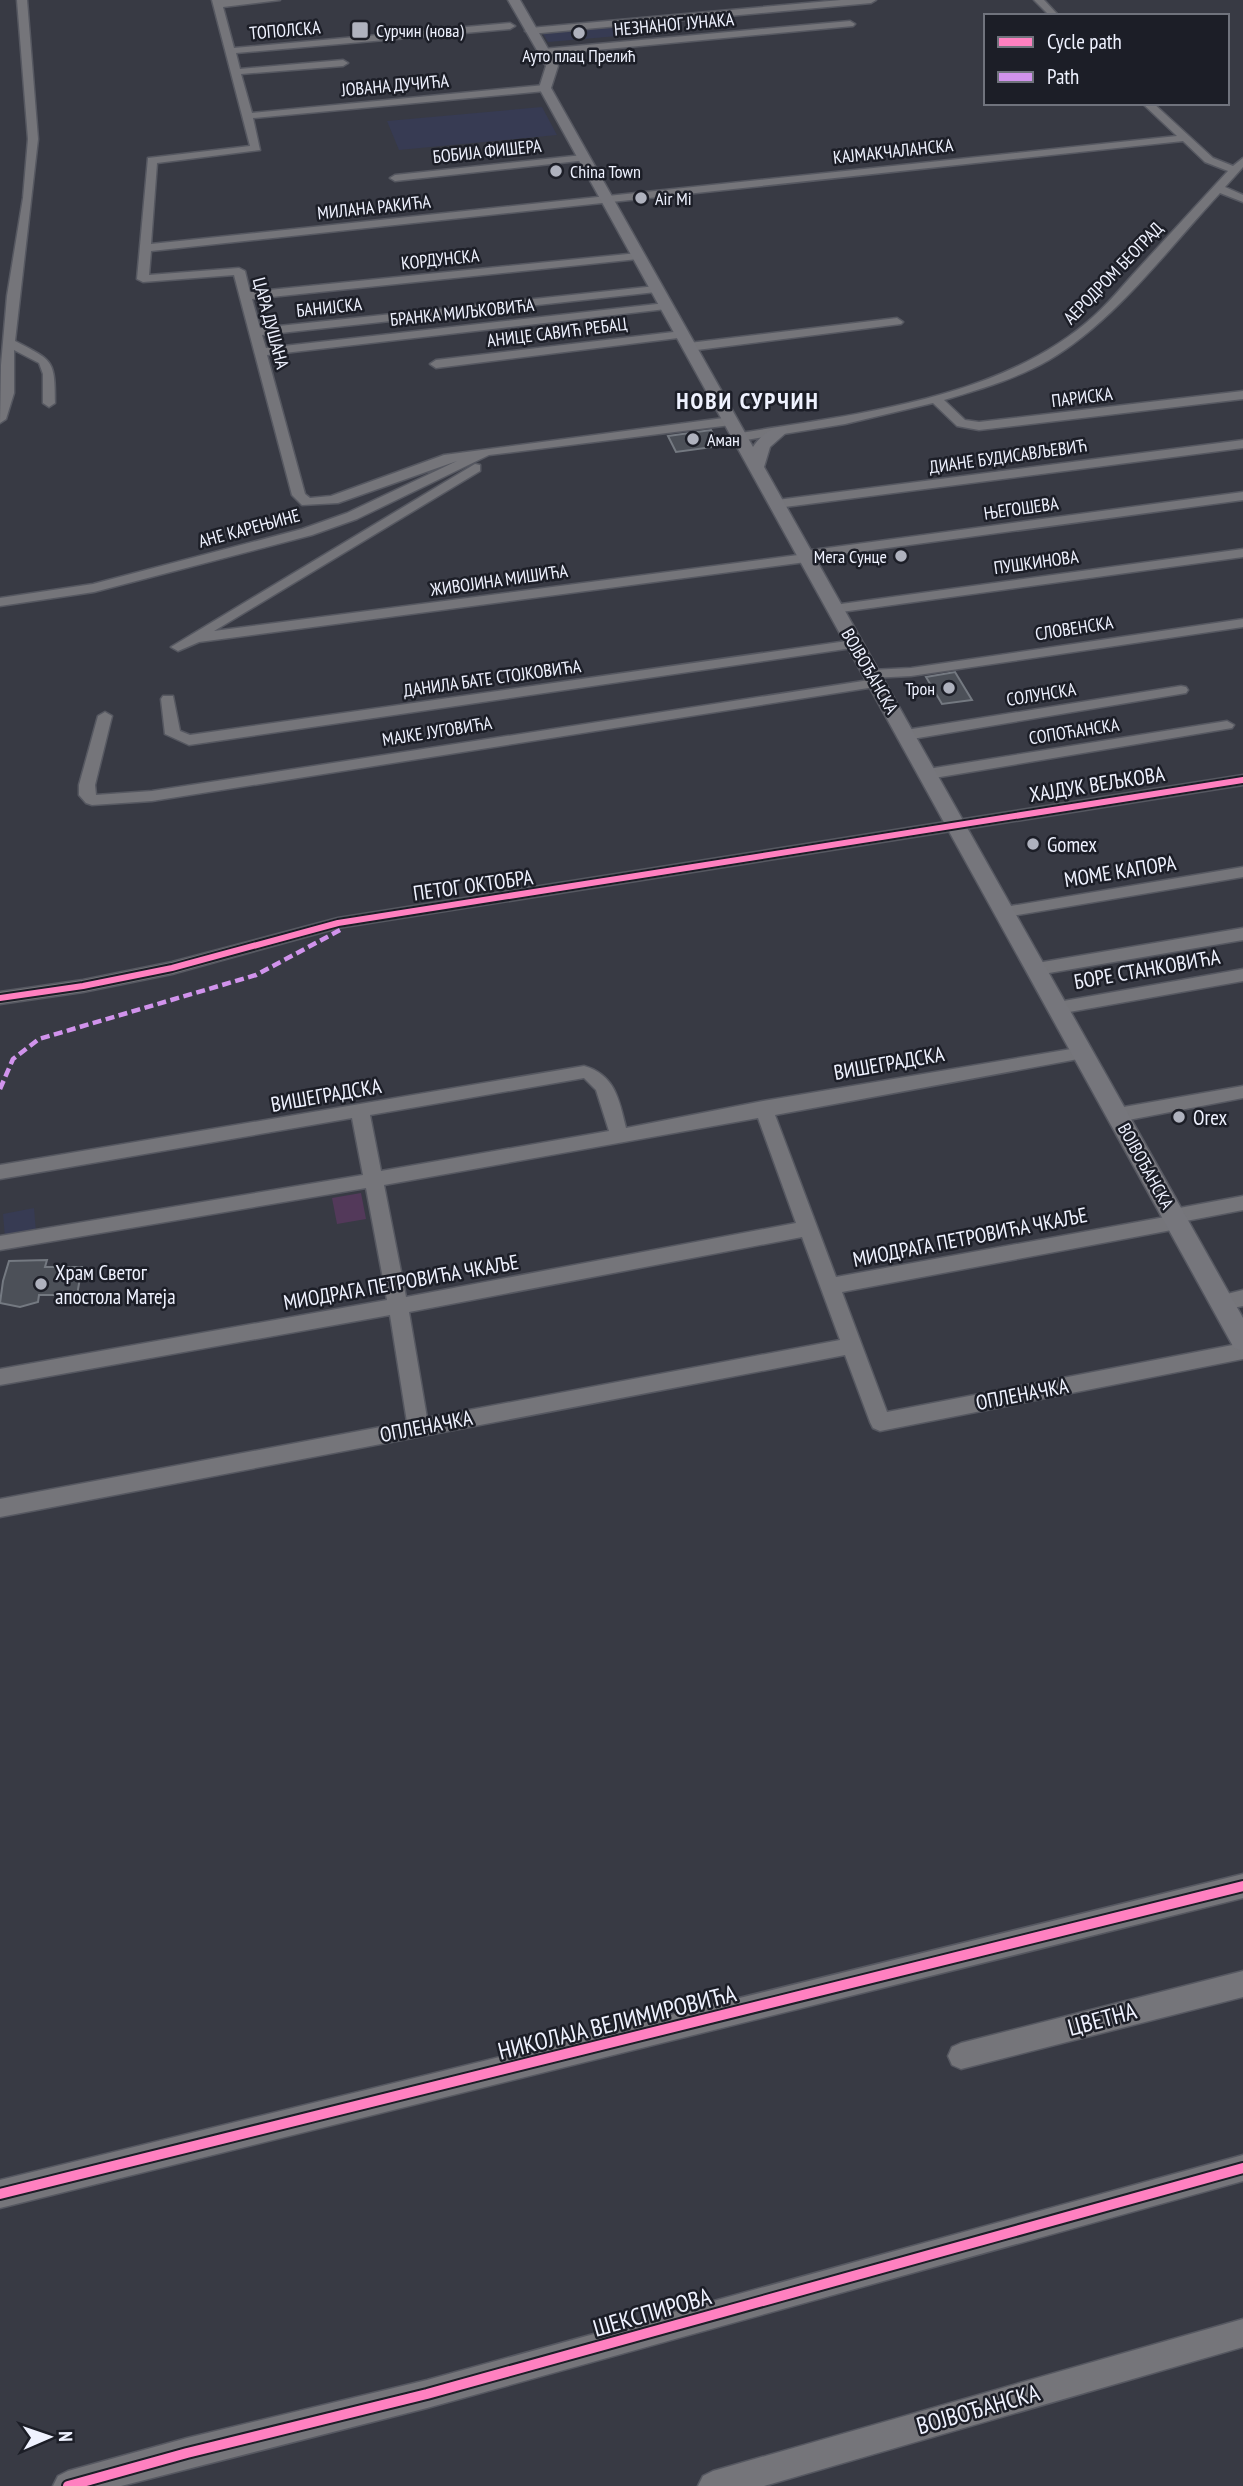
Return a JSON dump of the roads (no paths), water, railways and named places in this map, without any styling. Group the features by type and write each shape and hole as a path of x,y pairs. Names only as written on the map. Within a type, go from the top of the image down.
{"main road":[{"name":"ВОЈВОЂАНСКА","path":"514,0 552,66 545,88 583,158 1176,1219 1233,1300 1243,1341"},
{"path":"756,467 762,445 780,431"}],"street":[{"path":"0,419 8,393 9,343 33,139 22,0"},
{"path":"218,2 275,0"},
{"path":"530,31 871,0"},
{"path":"1039,0 1053,14"},
{"name":"ЦАРА ДУШАНА","path":"218,2 234,72 256,145 254,149 152,160 144,280 238,271 247,296 299,495 307,502 333,500 443,458 480,454"},
{"name":"НЕЗНАНОГ ЈУНАКА","path":"543,52 850,24"},
{"name":"ТОПОЛСКА","path":"229,51 510,26"},
{"path":"234,72 343,63"},
{"name":"ЈОВАНА ДУЧИЋА","path":"248,116 545,88"},
{"path":"1149,105 1209,160 1235,170"},
{"name":"КАЈМАКЧАЛАНСКА","path":"606,199 1184,138"},
{"name":"БОБИЈА ФИШЕРА","path":"395,178 583,158"},
{"name":"АЕРОДРОМ БЕОГРАД","path":"735,429 780,431 936,399 1013,373 1045,357 1087,329 1243,161"},
{"path":"1218,188 1243,199"},
{"name":"МИЛАНА РАКИЋА","path":"145,248 606,199"},
{"name":"КОРДУНСКА","path":"247,296 638,256"},
{"name":"БАНИЈСКА","path":"256,332 656,289"},
{"name":"БРАНКА МИЉКОВИЋА","path":"261,352 666,306"},
{"name":"АНИЦЕ САВИЋ РЕБАЦ","path":"436,364 897,322"},
{"path":"9,343 44,361 48,374 49,403"},
{"name":"ПАРИСКА","path":"936,399 961,423 979,426 1243,395"},
{"name":"АЕРОДРОМ БЕОГРАД","path":"735,429 865,414"},
{"name":"АНЕ КАРЕЊИНЕ","path":"0,602 94,588 307,532 352,516 480,454 496,450 735,429"},
{"name":"ДИАНЕ БУДИСАВЉЕВИЋ","path":"777,504 1243,443"},
{"name":"ЖИВОЈИНА МИШИЋА","path":"178,648 491,458 496,450"},
{"name":"ЊЕГОШЕВА","path":"806,556 1243,496"},
{"name":"ПУШКИНОВА","path":"834,609 1243,553"},
{"name":"ЖИВОЈИНА МИШИЋА","path":"196,638 806,556"},
{"name":"СЛОВЕНСКА","path":"875,681 895,682 911,672 1243,623"},
{"name":"ДАНИЛА БАТЕ СТОЈКОВИЋА","path":"168,699 173,734 189,740 854,644"},
{"name":"МАЈКЕ ЈУГОВИЋА","path":"105,716 87,785 87,795 92,800 152,796 875,681"},
{"name":"СОЛУНСКА","path":"906,735 1181,690"},
{"name":"СОПОЋАНСКА","path":"928,774 1227,725"},
{"name":"ХАЈДУК ВЕЉКОВА","path":"956,825 1243,780"},
{"name":"ПЕТОГ ОКТОБРА","path":"0,998 83,986 172,968 338,923 956,825"},
{"name":"МОМЕ КАПОРА","path":"1005,912 1243,872"},
{"path":"1037,969 1243,934"},
{"name":"БОРЕ СТАНКОВИЋА","path":"1058,1008 1243,975"},
{"name":"ВИШЕГРАДСКА","path":"0,1243 374,1180 763,1108 1083,1053"},
{"name":"ВИШЕГРАДСКА","path":"0,1172 360,1112 572,1073 589,1073 601,1080 619,1134"},
{"path":"1118,1115 1243,1092"},
{"name":"МИОДРАГА ПЕТРОВИЋА ЧКАЉЕ","path":"763,1108 831,1286 1176,1219 1243,1203"},
{"path":"360,1112 398,1306 418,1427"},
{"name":"МИОДРАГА ПЕТРОВИЋА ЧКАЉЕ","path":"0,1377 398,1306 809,1228"},
{"name":"ОПЛЕНАЧКА","path":"831,1286 880,1422 1243,1350"},
{"name":"ОПЛЕНАЧКА","path":"0,1508 852,1346"},
{"name":"НИКОЛАЈА ВЕЛИМИРОВИЋА","path":"0,2194 1243,1886"},
{"name":"ЦВЕТНА","path":"961,2056 1243,1984"},
{"name":"ШЕКСПИРОВА","path":"68,2486 187,2453 427,2395 1243,2168"},
{"name":"ВОЈВОЂАНСКА","path":"713,2486 1243,2333"}],"place":[{"name":"Сурчин (нова)","path":"360,30"},
{"name":"Ауто плац Прелић","path":"579,33"},
{"name":"China Town","path":"556,171"},
{"name":"Air Mi","path":"641,198"},
{"name":"Аман","path":"693,439"},
{"name":"Мега Сунце","path":"901,556"},
{"name":"Трон","path":"949,688"},
{"name":"Gomex","path":"1033,844"},
{"name":"Orex","path":"1179,1117"},
{"name":"Храм Светог апостола Матеја","path":"41,1284"}],"district":[{"name":"НОВИ СУРЧИН","path":"748,400"}]}
